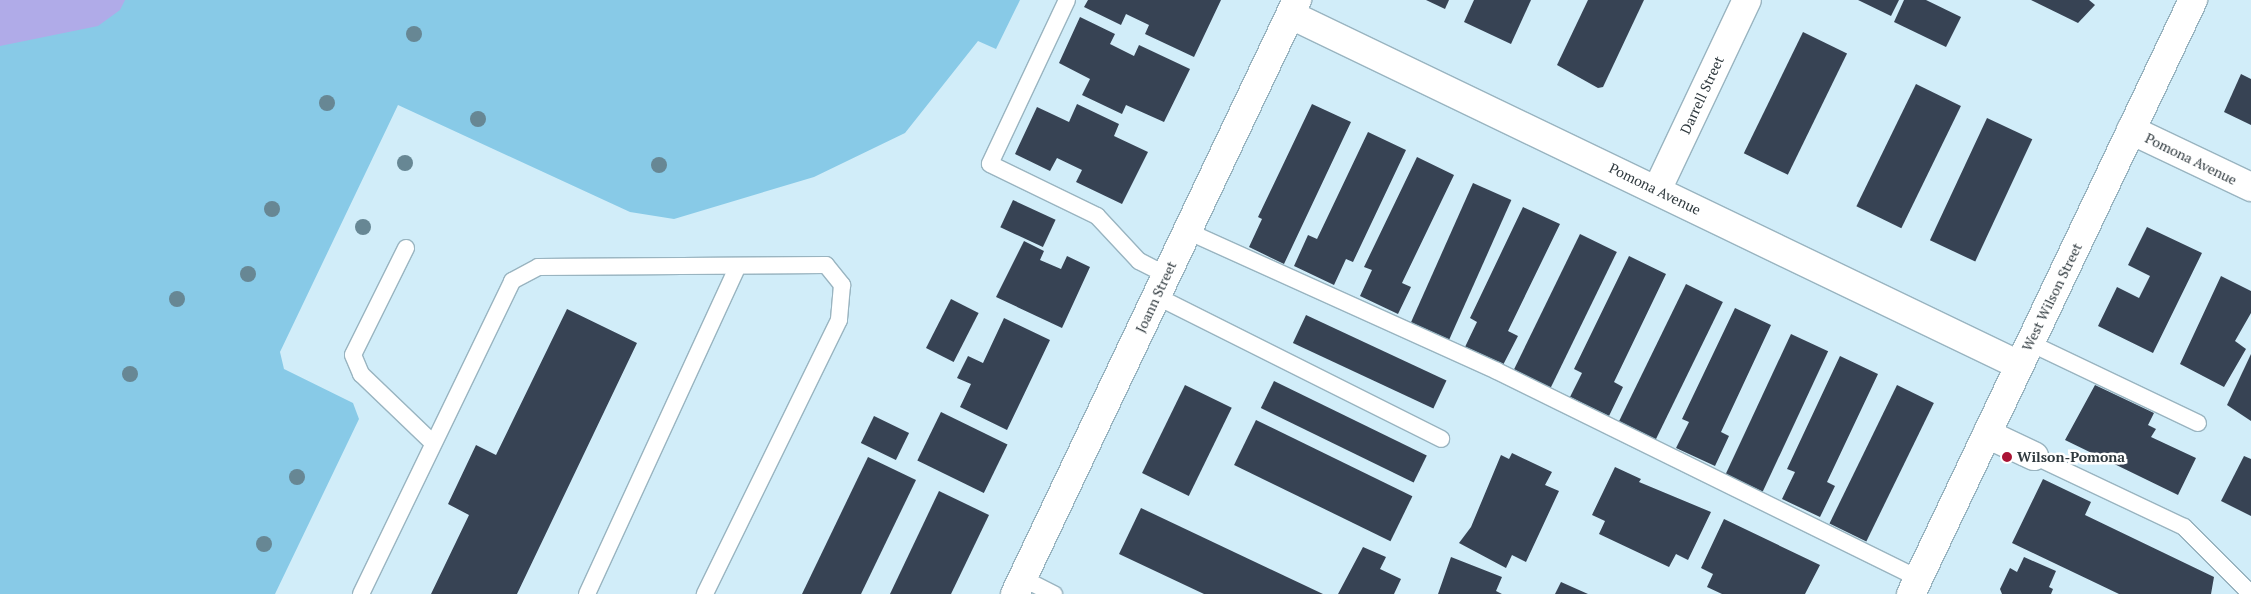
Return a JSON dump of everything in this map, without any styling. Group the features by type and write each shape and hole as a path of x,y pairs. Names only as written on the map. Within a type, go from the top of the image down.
{"street":[{"name":"Darrell Street","path":"1657,190 1747,0"},
{"name":"West Wilson Street","path":"1915,586 2193,0"},
{"name":"Joann Street","path":"1019,586 1294,7"},
{"name":"Pomona Avenue","path":"1294,7 1657,190 2024,354"},
{"name":"Pomona Avenue","path":"2131,130 2251,187"},
{"path":"1987,434 2034,456"}],"lane":[{"path":"1067,0 990,164 1097,216 1161,286 1440,439"},
{"path":"1187,231 1497,371 1915,586"},
{"path":"406,248 353,355 361,374 433,443"},
{"path":"361,594 512,281 538,268 826,265 842,285 839,320 705,594"},
{"path":"587,594 738,266"},
{"path":"2024,354 2198,423"},
{"path":"2034,456 2184,527 2251,594"},
{"path":"1019,586 1054,594"}],"shaded area":[{"path":"0,0 1020,0 996,49 978,41 905,133 814,177 674,219 630,212 398,105 280,352 284,369 353,403 359,419 275,594 0,594"},
{"path":"0,0 125,0 120,10 98,26 0,46"}],"building":[{"path":"1088,0 1221,0 1194,57 1145,34 1149,25 1126,14 1121,25 1084,7"},
{"path":"1426,0 1449,0 1445,9"},
{"path":"1474,0 1531,0 1511,44 1464,22"},
{"path":"1588,0 1644,0 1603,87 1598,88 1557,65"},
{"path":"1858,0 1899,0 1891,16"},
{"path":"1904,0 1926,0 1961,17 1946,47 1894,22"},
{"path":"2031,0 2089,0 2095,5 2078,23"},
{"path":"1080,17 1115,34 1110,44 1134,56 1139,45 1190,69 1164,122 1126,105 1122,114 1082,95 1090,79 1059,63"},
{"path":"1803,32 1847,53 1788,175 1744,153"},
{"path":"2241,74 2251,79 2251,125 2224,112"},
{"path":"1916,84 1961,106 1901,228 1856,206"},
{"path":"1077,104 1119,124 1114,136 1148,152 1122,204 1076,182 1082,170 1057,158 1050,171 1015,154 1037,107 1069,122"},
{"path":"1312,104 1351,122 1284,264 1249,247 1262,219 1258,217"},
{"path":"1987,118 2032,139 1975,261 1930,240"},
{"path":"1368,132 1406,150 1353,262 1346,259 1334,285 1294,266 1308,235 1317,239"},
{"path":"1417,157 1454,175 1402,283 1411,287 1398,314 1360,296 1372,270 1364,267"},
{"path":"1473,183 1511,200 1449,340 1411,323"},
{"path":"1013,200 1056,220 1043,247 1000,227"},
{"path":"1523,207 1560,224 1508,331 1518,336 1503,365 1465,347 1477,322 1470,318"},
{"path":"2147,227 2202,253 2153,353 2098,326 2117,287 2139,298 2150,276 2128,265"},
{"path":"1580,234 1617,252 1549,390 1512,372"},
{"path":"1024,241 1044,251 1040,260 1061,269 1067,256 1090,267 1062,328 996,297"},
{"path":"1629,256 1666,274 1614,382 1623,387 1609,416 1570,397 1582,373 1574,369"},
{"path":"2221,276 2251,291 2251,313 2235,341 2246,349 2224,387 2180,364"},
{"path":"1686,284 1723,302 1655,441 1618,423"},
{"path":"951,299 979,313 954,362 926,348"},
{"path":"1735,308 1771,325 1721,432 1729,436 1715,466 1676,448 1689,422 1682,419"},
{"path":"567,309 637,343 517,594 431,594 469,515 448,504 476,445 496,455"},
{"path":"1306,315 1446,381 1433,409 1293,343"},
{"path":"1004,318 1050,340 1007,430 960,407 971,384 957,378 968,356 983,363"},
{"path":"1791,334 1828,351 1763,492 1725,474"},
{"path":"2251,354 2251,421 2227,405"},
{"path":"1840,356 1878,374 1827,482 1835,486 1820,517 1782,499 1795,472 1787,469"},
{"path":"1274,381 1427,456 1414,482 1261,408"},
{"path":"1185,385 1232,408 1189,496 1142,473"},
{"path":"1897,385 1934,403 1866,541 1829,523"},
{"path":"2095,385 2154,413 2148,425 2156,429 2151,437 2196,458 2178,495 2065,440"},
{"path":"941,412 1008,444 984,493 917,461"},
{"path":"874,416 909,433 896,460 861,443"},
{"path":"1256,420 1412,496 1390,541 1234,465"},
{"path":"1512,453 1552,472 1545,485 1559,491 1526,562 1512,555 1506,568 1459,543 1471,527 1501,455 1509,459"},
{"path":"2244,456 2251,459 2251,516 2221,501"},
{"path":"868,457 916,480 861,594 802,594"},
{"path":"1615,467 1641,479 1639,482 1711,512 1688,560 1676,554 1669,567 1599,534 1605,521 1592,515"},
{"path":"2043,479 2091,502 2085,515 2214,577 2211,594 2119,594 2012,543"},
{"path":"939,491 989,515 951,594 890,594"},
{"path":"1141,508 1323,594 1204,594 1119,554"},
{"path":"1724,519 1820,565 1805,594 1722,594 1707,587 1713,574 1701,568"},
{"path":"1363,547 1386,557 1380,569 1401,579 1394,594 1338,594"},
{"path":"1451,557 1502,577 1496,591 1502,594 1438,594"},
{"path":"2024,557 2056,571 2049,587 2053,589 2051,594 2002,594 2000,589 2010,568 2017,572"},
{"path":"1561,582 1588,594 1555,594"}],"place":[{"name":"Wilson-Pomona","path":"2007,457"}]}
